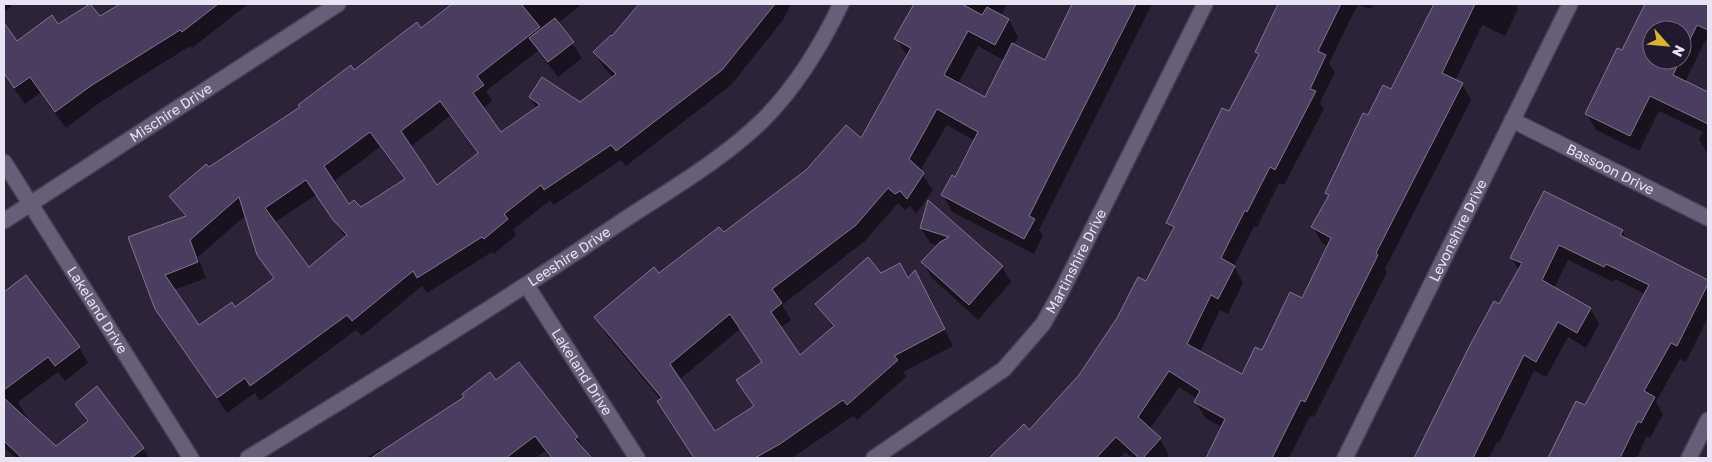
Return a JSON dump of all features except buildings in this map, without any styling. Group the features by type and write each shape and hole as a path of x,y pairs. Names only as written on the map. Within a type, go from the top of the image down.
{"street":[{"name":"Mischire Drive","path":"4,221 338,4"},
{"name":"Leeshire Drive","path":"248,458 527,286 720,155 762,121 788,92 807,66 841,4"},
{"name":"Martinshire Drive","path":"874,458 1004,369 1043,324 1061,292 1205,4"},
{"name":"Levonshire Drive","path":"1345,458 1570,4"},
{"name":"Bassoon Drive","path":"1512,120 1708,218"},
{"name":"Lakeland Drive","path":"4,162 191,458"},
{"name":"Lakeland Drive","path":"527,286 637,458"},
{"path":"1690,458 1708,420"}]}
